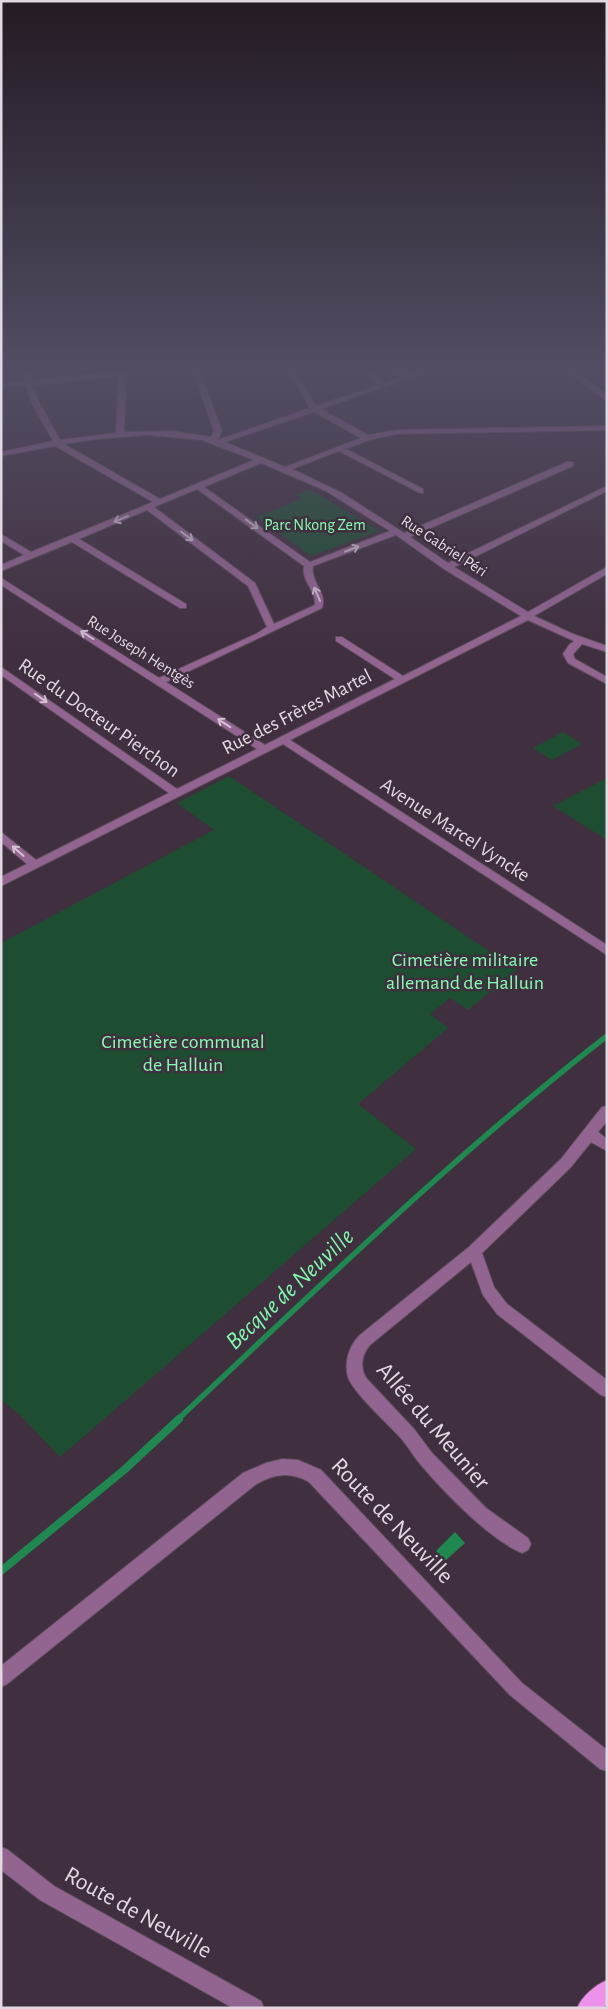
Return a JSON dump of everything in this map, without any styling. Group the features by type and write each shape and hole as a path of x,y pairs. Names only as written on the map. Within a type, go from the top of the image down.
{"main road":[{"path":"586,2008 607,1990"}],"street":[{"path":"86,460 160,502"},
{"path":"1,568 261,460"},
{"name":"Rue Gabriel Péri","path":"261,460 286,469 332,491 447,567 527,616 580,640 607,649"},
{"path":"286,469 311,460"},
{"path":"360,460 420,491"},
{"path":"309,565 399,534 570,464"},
{"path":"198,486 309,565"},
{"path":"447,567 607,488"},
{"path":"148,507 252,585 272,629"},
{"path":"1,537 31,556"},
{"path":"73,539 184,606"},
{"path":"160,681 319,606 320,599 307,574 309,565"},
{"name":"Rue des Frères Martel","path":"1,882 403,680 527,616 607,570"},
{"name":"Rue Joseph Hentgès","path":"1,581 265,749"},
{"path":"339,639 403,680"},
{"path":"580,640 572,647 568,654 571,661 607,682"},
{"name":"Rue du Docteur Pierchon","path":"1,670 177,794"},
{"name":"Avenue Marcel Vyncke","path":"283,740 607,951"},
{"path":"1,836 35,865"},
{"name":"Allée du Meunier","path":"522,1544 480,1514 426,1459 408,1434 362,1384 354,1368 355,1353 365,1340 474,1251 552,1178 607,1111"},
{"path":"590,1134 607,1146"},
{"path":"474,1251 488,1290 502,1309 607,1390"},
{"name":"Route de Neuville","path":"1,1678 250,1478 272,1468 294,1467 305,1470 315,1476 516,1689 607,1762"},
{"name":"Route de Neuville","path":"1,1857 47,1893 254,2008"}],"green space":[{"name":"Parc Nkong Zem","path":"311,490 379,531 311,556 256,517 301,499 296,495"},
{"path":"563,732 582,744 552,760 533,748"},
{"name":"Cimetière communal de Halluin","path":"229,776 517,970 468,1010 450,998 430,1014 448,1028 358,1104 416,1149 60,1457 20,1415 1,1400 1,943 214,830 177,803"},
{"path":"607,778 607,840 553,806"}],"shaded area":[{"path":"455,1532 465,1543 445,1561 436,1551"}],"waterway":[{"name":"Becque de Neuville","path":"177,1420 334,1272 441,1175 495,1127 607,1036"},
{"name":"Becque de Neuville","path":"1,1571 124,1470 179,1419"}],"park label":[{"name":"Cimetière militaire allemand de Halluin","path":"465,972"}]}
